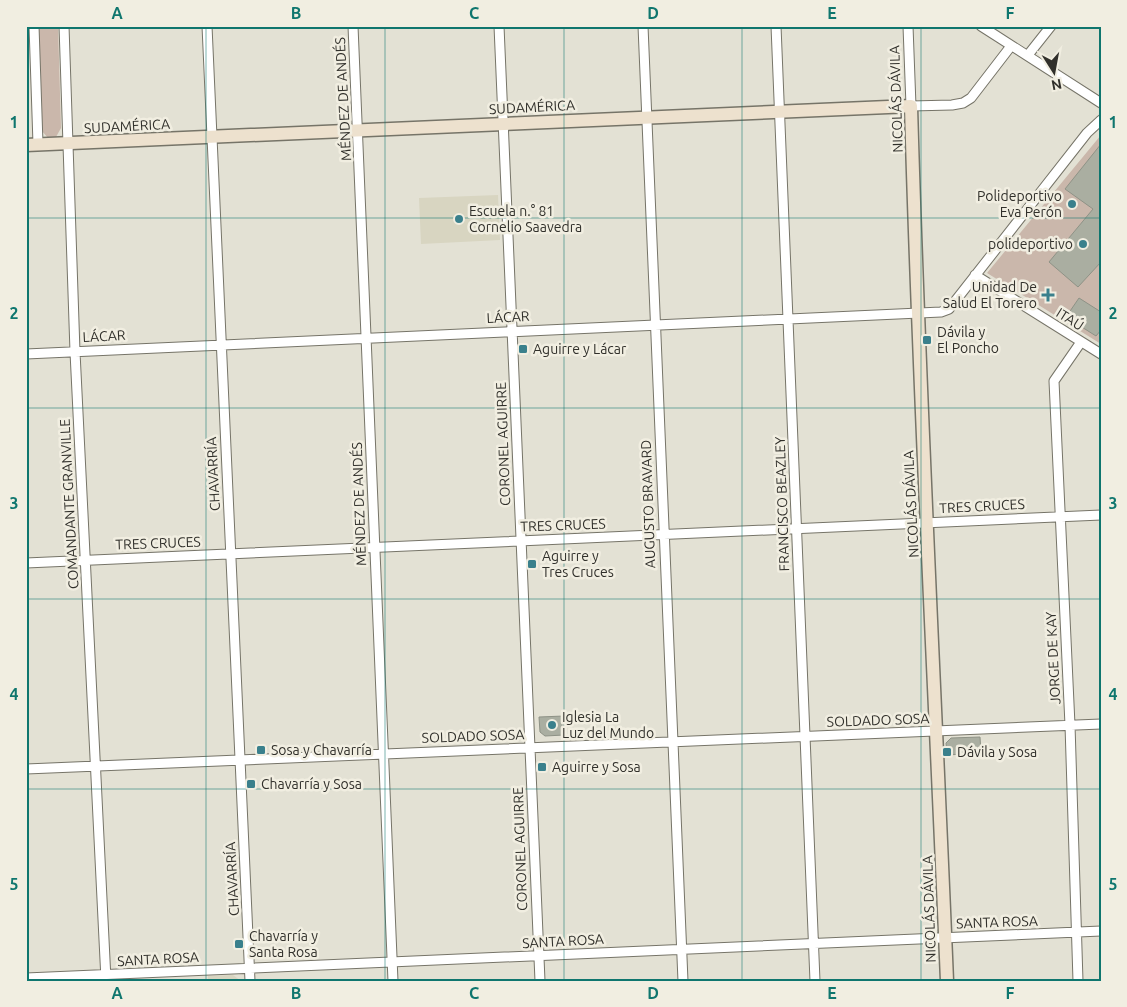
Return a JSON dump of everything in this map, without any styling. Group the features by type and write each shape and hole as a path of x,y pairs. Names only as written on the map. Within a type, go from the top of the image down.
{"street":[{"path":"32,145 34,26"},
{"name":"COMANDANTE GRANVILLE","path":"64,26 75,352 106,978"},
{"name":"CHAVARRÍA","path":"207,26 250,981"},
{"name":"MÉNDEZ DE ANDÉS","path":"353,26 393,981"},
{"name":"CORONEL AGUIRRE","path":"499,26 540,981"},
{"name":"AUGUSTO BRAVARD","path":"642,26 683,981"},
{"name":"FRANCISCO BEAZLEY","path":"776,26 815,981"},
{"name":"NICOLÁS DÁVILA","path":"908,26 917,313 938,731 947,981"},
{"path":"981,26 1101,103"},
{"path":"1028,55 1051,26"},
{"name":"SUDAMÉRICA","path":"32,145 358,129 963,104 971,98 1011,46"},
{"name":"LÁCAR","path":"26,354 366,339 512,330 654,326 933,313 949,309 1087,133 1101,120"},
{"name":"ITAÚ","path":"975,275 1101,354"},
{"name":"JORGE DE KAY","path":"1078,981 1070,725 1054,381 1081,342"},
{"name":"TRES CRUCES","path":"26,563 1101,515"},
{"name":"SOLDADO SOSA","path":"26,770 383,753 1101,724"},
{"name":"SANTA ROSA","path":"26,978 106,978 250,968 1101,931"}],"shaded area":[{"path":"38,26 58,26 61,128 56,137 48,138 42,131"},
{"name":"Polideportivo Eva Perón","path":"1101,135 1101,344 987,273"},
{"name":"Escuela n.° 81 Cornelio Saavedra","path":"498,195 500,240 421,244 419,198"},
{"path":"233,975 241,981 208,981 208,976"}],"building":[{"name":"polideportivo","path":"1101,144 1101,262 1078,287 1049,262 1093,209 1065,189"},
{"path":"1079,298 1101,312 1101,330 1096,336 1066,317"},
{"name":"Iglesia La Luz del Mundo","path":"564,716 564,735 545,736 540,732 539,717"},
{"path":"980,737 981,753 947,755 946,743 951,738"}],"place":[{"name":"Polideportivo Eva Perón","path":"1072,204"},
{"name":"Escuela n.° 81 Cornelio Saavedra","path":"459,219"},
{"name":"polideportivo","path":"1083,244"},
{"name":"Unidad De Salud El Torero","path":"1048,295"},
{"name":"Dávila y El Poncho","path":"927,340"},
{"name":"Aguirre y Lácar","path":"523,349"},
{"name":"Aguirre y Tres Cruces","path":"532,564"},
{"name":"Iglesia La Luz del Mundo","path":"552,725"},
{"name":"Sosa y Chavarría","path":"261,750"},
{"name":"Dávila y Sosa","path":"947,752"},
{"name":"Aguirre y Sosa","path":"542,767"},
{"name":"Chavarría y Sosa","path":"251,784"},
{"name":"Chavarría y Santa Rosa","path":"239,944"}]}
